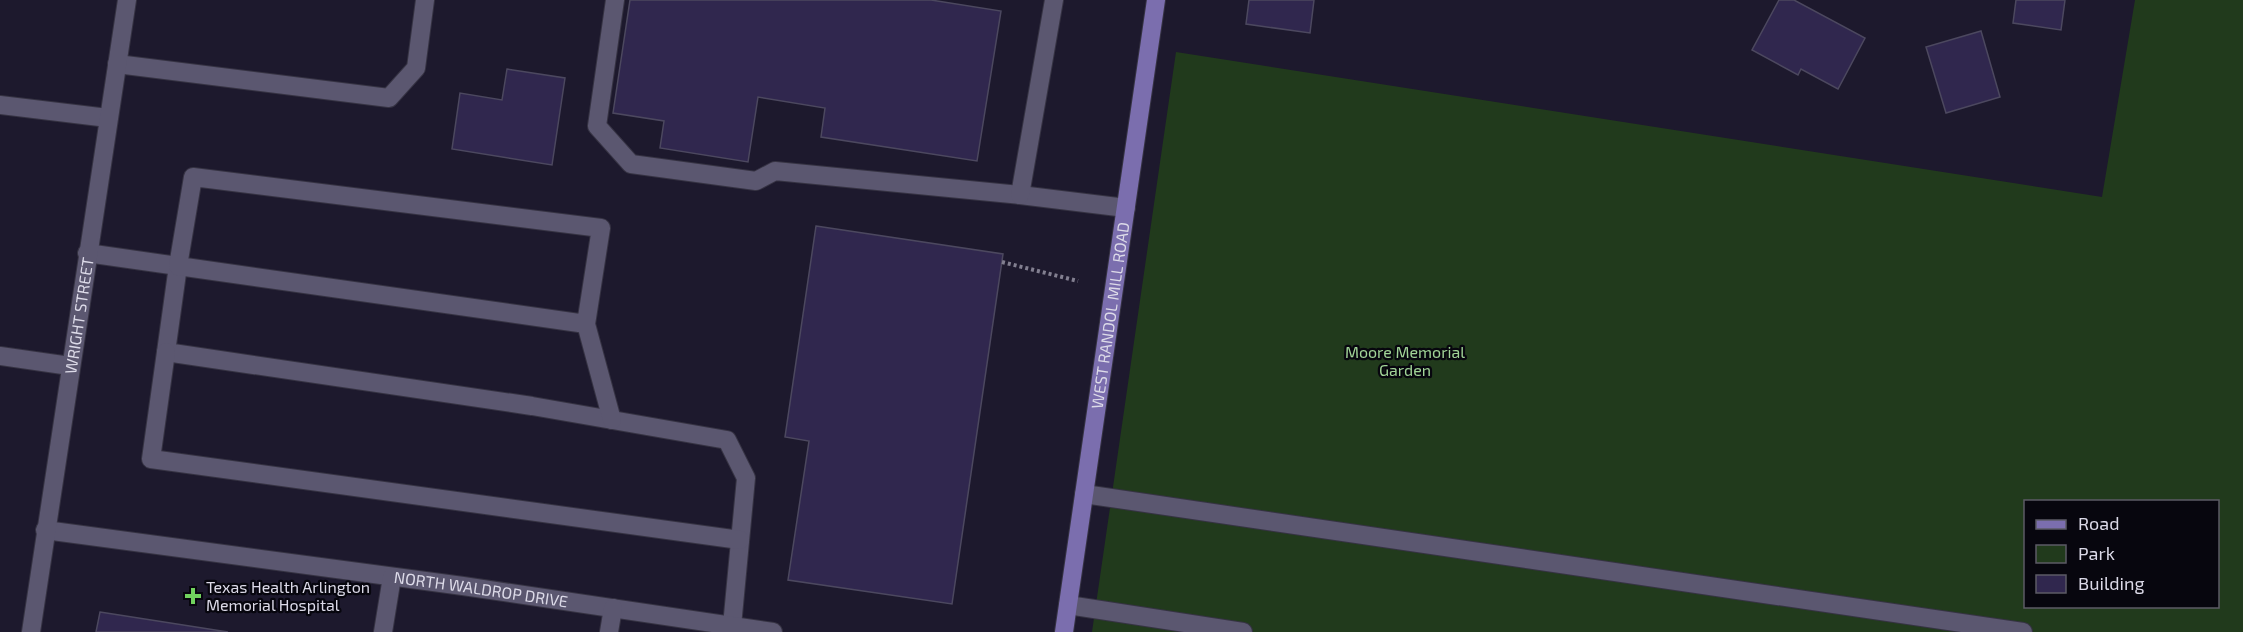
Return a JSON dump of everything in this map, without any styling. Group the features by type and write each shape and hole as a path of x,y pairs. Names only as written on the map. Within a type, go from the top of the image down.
{"main road":[{"name":"WEST RANDOL MILL ROAD","path":"1064,632 1156,0"}],"street":[{"name":"WRIGHT STREET","path":"31,632 127,0"},
{"path":"117,64 388,98 416,68 425,0"},
{"path":"615,0 597,126 631,164 756,181 775,171 1020,195 1126,208"},
{"path":"1020,195 1054,0"},
{"path":"0,105 108,118"},
{"path":"612,420 586,324 601,228 193,177 177,266 151,459 740,540"},
{"path":"87,253 586,324"},
{"path":"166,352 532,406 727,440 746,478 732,626"},
{"path":"0,356 70,366"},
{"path":"1084,494 2023,632"},
{"name":"NORTH WALDROP DRIVE","path":"45,530 774,632"},
{"path":"383,632 392,577"},
{"path":"1068,605 1243,632"},
{"path":"609,632 613,608"}],"path":[{"path":"1002,262 1078,281"}],"green space":[{"name":"Moore Memorial Garden","path":"2135,0 2243,0 2243,632 1092,632 1176,52 2102,197"}],"building":[{"path":"630,0 931,0 1001,11 977,161 821,137 825,108 758,97 748,162 660,148 664,121 613,113"},
{"path":"1249,0 1314,0 1310,33 1246,24"},
{"path":"1779,0 1794,0 1865,38 1838,89 1801,69 1798,75 1752,50"},
{"path":"2016,0 2065,0 2061,30 2013,23"},
{"path":"1981,31 2000,97 1946,113 1926,47"},
{"path":"507,69 565,78 552,165 452,149 460,93 502,100"},
{"path":"816,226 1003,254 952,604 788,580 809,441 785,437"},
{"path":"100,612 228,632 96,632"}],"place":[{"name":"Texas Health Arlington Memorial Hospital","path":"193,596"}]}
